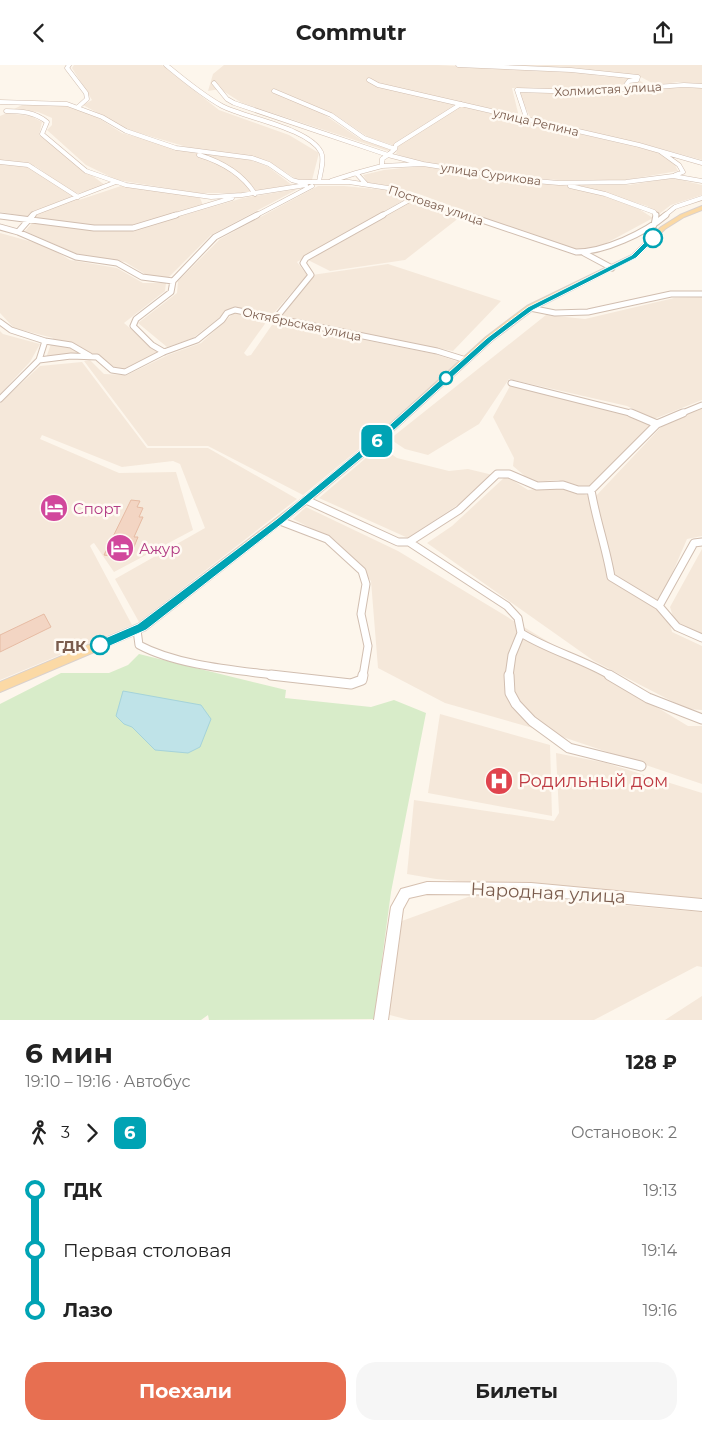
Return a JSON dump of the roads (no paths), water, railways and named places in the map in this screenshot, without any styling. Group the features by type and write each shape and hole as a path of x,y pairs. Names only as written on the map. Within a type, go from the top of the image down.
{"main road":[{"path":"0,687 137,630 306,500 378,440 466,360 530,308 634,256 663,228 682,216 702,208"}],"street":[{"path":"69,65 67,68 86,93 88,99 78,107"},
{"path":"166,65 187,83 222,106 310,139 321,151 323,158 319,182"},
{"path":"458,65 571,69 638,77 637,80 629,81 626,85 628,89"},
{"name":"улица Репина","path":"370,80 378,85 660,151 702,163"},
{"path":"214,83 227,99 234,103 388,155 423,164"},
{"name":"Холмистая улица","path":"527,120 517,90 556,92 684,85 702,86"},
{"path":"274,91 331,115 364,138 395,149"},
{"name":"Постовая улица","path":"0,102 67,103 126,131 184,149 224,165 250,185 255,194"},
{"path":"0,114 20,102"},
{"path":"382,166 382,159 395,149 396,145 461,104"},
{"path":"6,111 28,113 42,117 47,122 42,134 86,171 116,182 203,197 255,194 319,182"},
{"name":"Постовая улица","path":"184,149 252,159 269,164 292,180 366,184 415,197 557,247 584,253 603,248 654,225"},
{"path":"660,151 679,165 683,172 672,175"},
{"path":"0,162 28,165 78,197"},
{"path":"330,181 382,166 423,164"},
{"name":"улица Сурикова","path":"423,164 524,180 559,183 626,182 672,175 702,181"},
{"path":"356,173 366,184"},
{"path":"18,232 35,213 116,182"},
{"path":"164,352 137,332 133,322 171,292 173,281 215,237 319,182"},
{"name":"улица Сурикова","path":"559,183 643,207 654,212 657,217 654,225"},
{"path":"0,216 79,226 133,228 242,195"},
{"path":"276,319 311,275 303,263 306,258 415,197"},
{"path":"663,228 654,225 664,215 675,207 702,198"},
{"path":"664,215 682,216"},
{"path":"0,227 18,232 76,257 117,263 148,279 173,281"},
{"path":"584,253 612,268"},
{"path":"530,308 555,313 588,312 671,294 702,295"},
{"name":"Октябрьская улица","path":"90,356 97,357 112,370 125,372 164,352 197,340 231,311 437,351 466,360"},
{"path":"0,321 11,330 45,341 71,345 90,356"},
{"path":"0,399 39,360 45,341"},
{"path":"39,360 90,356"},
{"path":"511,383 626,411 657,424"},
{"path":"306,500 398,542 410,542 459,510 476,496 497,474 509,474 537,486 564,485 578,490 591,490 657,424 702,405"},
{"path":"591,490 597,524 605,542 611,577 659,606 677,627 702,638"},
{"path":"137,630 139,645 161,655 240,672 280,678 351,684 362,681 368,646 361,614 366,584 362,571 327,539 280,521"},
{"path":"410,542 507,606 518,618 521,633 512,655 509,674 510,693 516,704 532,721 569,748 641,766"},
{"path":"659,606 694,543 702,542"},
{"path":"521,633 539,644 595,666 648,698 702,719"},
{"name":"Народная улица","path":"381,1020 397,907 405,893 426,889 531,889 702,905"}],"water":[{"path":"123,691 201,705 211,719 200,747 188,753 155,750 132,727 124,724 116,716"}],"place":[{"name":"Спорт","path":"54,508"},
{"name":"Ажур","path":"120,548"},
{"name":"ГДК","path":"100,645"},
{"name":"Родильный дом","path":"499,781"}]}
